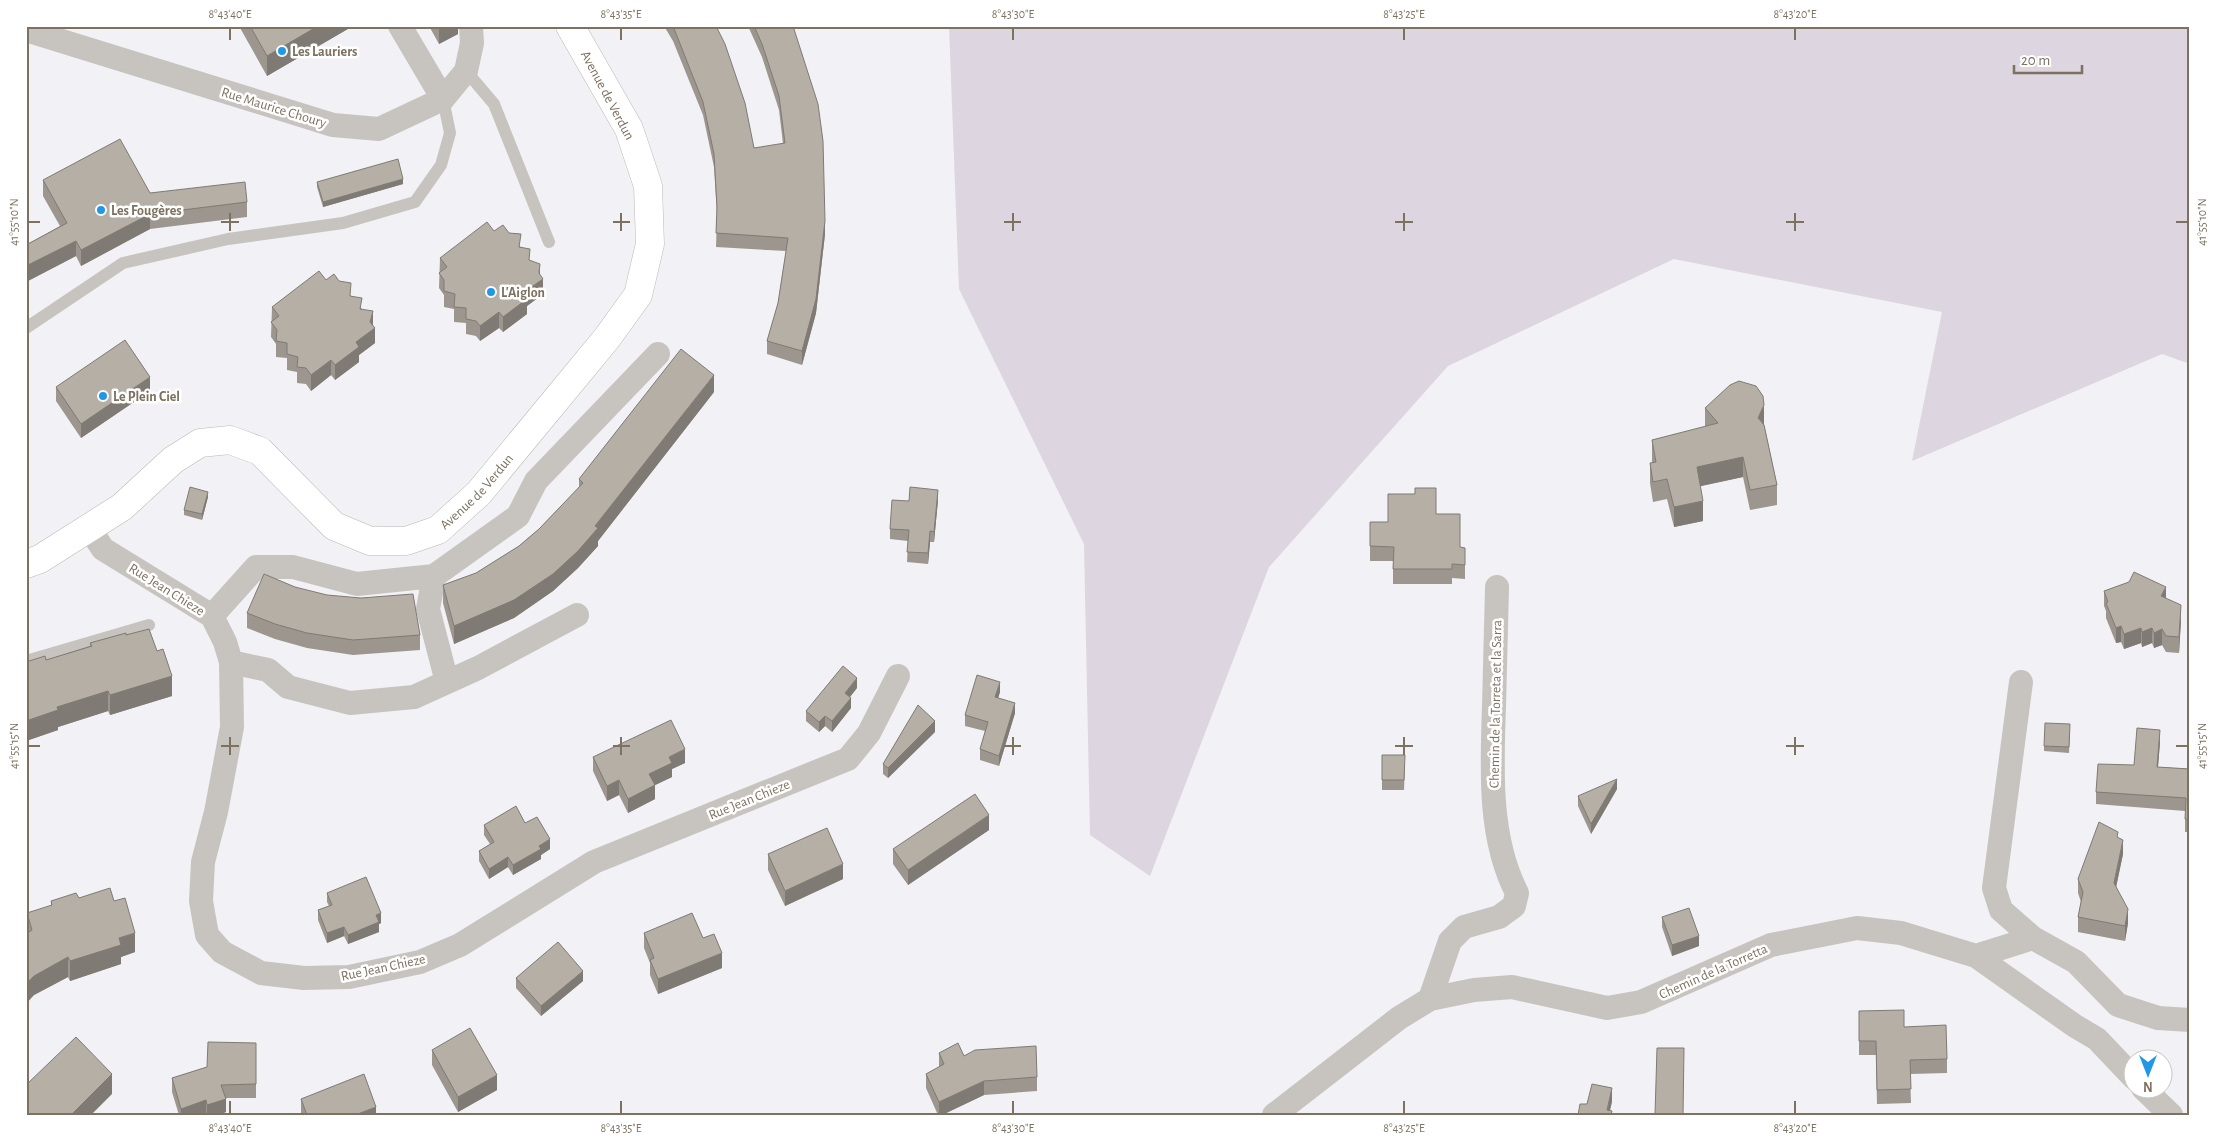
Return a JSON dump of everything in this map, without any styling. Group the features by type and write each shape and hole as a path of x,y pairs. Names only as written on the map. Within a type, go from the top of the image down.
{"main road":[{"name":"Avenue de Verdun","path":"26,564 40,559 122,508 173,460 200,443 230,440 260,450 334,526 370,541 406,541 438,530 479,493 607,338 638,295 650,244 648,186 629,129 570,26"}],"street":[{"path":"400,26 443,98"},
{"name":"Rue Maurice Choury","path":"26,30 333,125 379,129 443,98 466,71 472,43 471,26"},
{"path":"212,616 256,567 293,567 357,584 434,576 518,516 536,482 658,354"},
{"name":"Rue Jean Chieze","path":"89,528 103,549 212,616 231,662 232,727 216,812 203,862 201,901 207,934 222,952 261,973 304,978 349,977 420,962 460,946 594,862 848,759 869,734 898,676"},
{"path":"434,576 428,609 446,682"},
{"name":"Chemin de la Torreta et la Sarra","path":"1430,999 1450,941 1464,927 1499,917 1514,906 1518,893 1507,874 1498,830 1492,770 1497,587"},
{"path":"231,662 268,670 288,687 350,702 414,697 478,668 577,615"},
{"path":"2021,682 1994,888 2001,910 2033,938 2076,962 2118,1005 2158,1018 2190,1020"},
{"name":"Chemin de la Torretta","path":"1430,999 1474,990 1512,987 1607,1008 1641,1002 1771,946 1857,928 1901,933 1976,956 2075,1026 2097,1039 2124,1067"},
{"path":"1976,956 2033,938"},
{"path":"1274,1115 1399,1018 1430,999"},
{"path":"2154,1098 2171,1115"}],"lane":[{"path":"466,71 494,104 549,242"},
{"path":"26,328 122,263 228,238 343,223 415,202 441,165 450,132 443,98"},
{"path":"26,661 149,625"}],"shaded area":[{"path":"949,26 2190,26 2190,364 2162,354 1912,461 1942,312 1674,259 1448,366 1269,567 1150,876 1090,835 1084,544 959,289"}],"building":[{"path":"250,26 318,26 267,56"},
{"path":"673,26 716,26 725,44 745,103 754,148 785,143 779,96 754,26 793,26 818,104 823,141 825,221 816,299 802,351 767,341 778,303 788,238 716,233 717,207 714,154 703,102"},
{"path":"120,139 150,193 245,182 247,202 150,214 81,250 76,241 26,266 26,245 67,223 43,180"},
{"path":"398,159 403,179 323,202 317,182"},
{"name":"L'Aiglon","path":"487,222 494,231 503,225 509,233 521,234 519,247 530,249 529,260 540,264 539,273 543,279 523,293 527,299 503,317 499,312 480,326 476,321 466,319 466,308 454,307 455,294 444,291 444,280 439,273 447,267 440,258"},
{"path":"319,271 326,280 334,274 339,281 351,283 350,296 362,298 360,309 373,311 370,322 375,328 356,342 359,347 335,365 331,360 311,375 306,368 297,367 298,357 287,354 287,343 276,341 277,330 271,322 279,316 272,307"},
{"name":"Le Plein Ciel","path":"125,340 150,377 81,424 56,387"},
{"path":"681,349 714,375 595,526 598,528 578,551 553,574 514,600 454,626 443,585 476,573 519,546 539,529 583,483 579,479"},
{"path":"1739,381 1756,386 1763,396 1764,405 1758,418 1764,425 1777,485 1750,490 1743,457 1697,467 1703,501 1674,507 1667,479 1653,482 1650,463 1656,462 1652,440 1718,423 1705,408 1730,385"},
{"path":"190,487 208,492 202,514 184,510"},
{"path":"910,487 938,490 934,532 930,531 928,553 907,552 909,530 890,529 892,500 909,501"},
{"path":"1415,488 1436,488 1436,514 1460,514 1460,547 1465,548 1465,565 1452,564 1452,569 1393,569 1394,547 1370,546 1370,522 1388,522 1388,494 1415,494"},
{"path":"2134,572 2166,587 2161,596 2181,605 2179,637 2166,636 2162,629 2154,633 2152,628 2142,632 2141,628 2124,634 2121,626 2116,628 2106,603 2108,602 2104,591 2129,582"},
{"path":"264,574 295,587 327,595 361,598 413,594 420,635 353,640 307,633 275,624 247,613"},
{"path":"149,629 157,651 163,649 172,676 110,695 108,691 57,707 58,710 26,721 26,662 45,656 46,660 92,646 90,643"},
{"path":"843,666 857,678 845,693 851,698 832,721 825,716 819,722 806,711"},
{"path":"977,675 1000,682 995,697 1015,703 999,756 980,749 988,722 965,715"},
{"path":"918,705 935,721 888,768 883,764"},
{"path":"671,720 685,749 669,757 672,763 649,774 655,785 628,799 619,780 607,786 593,757"},
{"path":"2045,723 2070,724 2069,747 2044,746"},
{"path":"2137,728 2160,730 2157,767 2190,769 2190,821 2185,819 2186,798 2096,792 2098,764 2134,765"},
{"path":"1382,755 1405,755 1404,780 1382,780"},
{"path":"1617,779 1591,824 1578,796"},
{"path":"975,794 989,815 908,870 893,849"},
{"path":"516,806 525,823 537,817 550,839 539,846 541,849 513,865 508,857 489,869 479,851 494,842 484,825"},
{"path":"2099,822 2118,832 2117,837 2123,840 2114,883 2128,909 2125,926 2078,917 2083,892 2078,879"},
{"path":"827,828 843,864 785,891 768,854"},
{"path":"366,877 381,913 376,915 379,922 348,935 344,927 327,933 318,910 332,905 327,893"},
{"path":"110,888 114,901 125,898 135,933 119,938 121,945 70,961 68,957 34,976 26,984 26,934 32,930 27,913 52,905 51,901 76,893 79,898"},
{"path":"1689,908 1699,936 1672,945 1662,917"},
{"path":"692,913 703,938 714,934 722,953 658,979 650,960 654,958 644,933"},
{"path":"558,942 583,971 541,1006 516,978"},
{"path":"1904,1010 1904,1027 1946,1025 1947,1059 1910,1060 1911,1089 1877,1090 1876,1041 1859,1041 1859,1011"},
{"path":"470,1028 497,1075 458,1097 432,1050"},
{"path":"76,1037 112,1074 71,1115 26,1115 26,1085"},
{"path":"208,1042 256,1043 256,1084 221,1085 226,1099 207,1105 206,1100 181,1109 172,1078 207,1067"},
{"path":"958,1043 964,1056 975,1050 1036,1046 1037,1077 984,1081 939,1102 926,1074 944,1064 939,1053"},
{"path":"1657,1048 1684,1048 1683,1115 1655,1115"},
{"path":"364,1074 376,1107 355,1115 307,1115 301,1099"},
{"path":"1592,1084 1612,1088 1607,1110 1612,1111 1611,1115 1578,1115 1580,1104 1587,1104"}],"place":[{"name":"Les Lauriers","path":"282,51"},
{"name":"Les Fougères","path":"101,210"},
{"name":"L'Aiglon","path":"491,292"},
{"name":"Le Plein Ciel","path":"103,396"}]}
